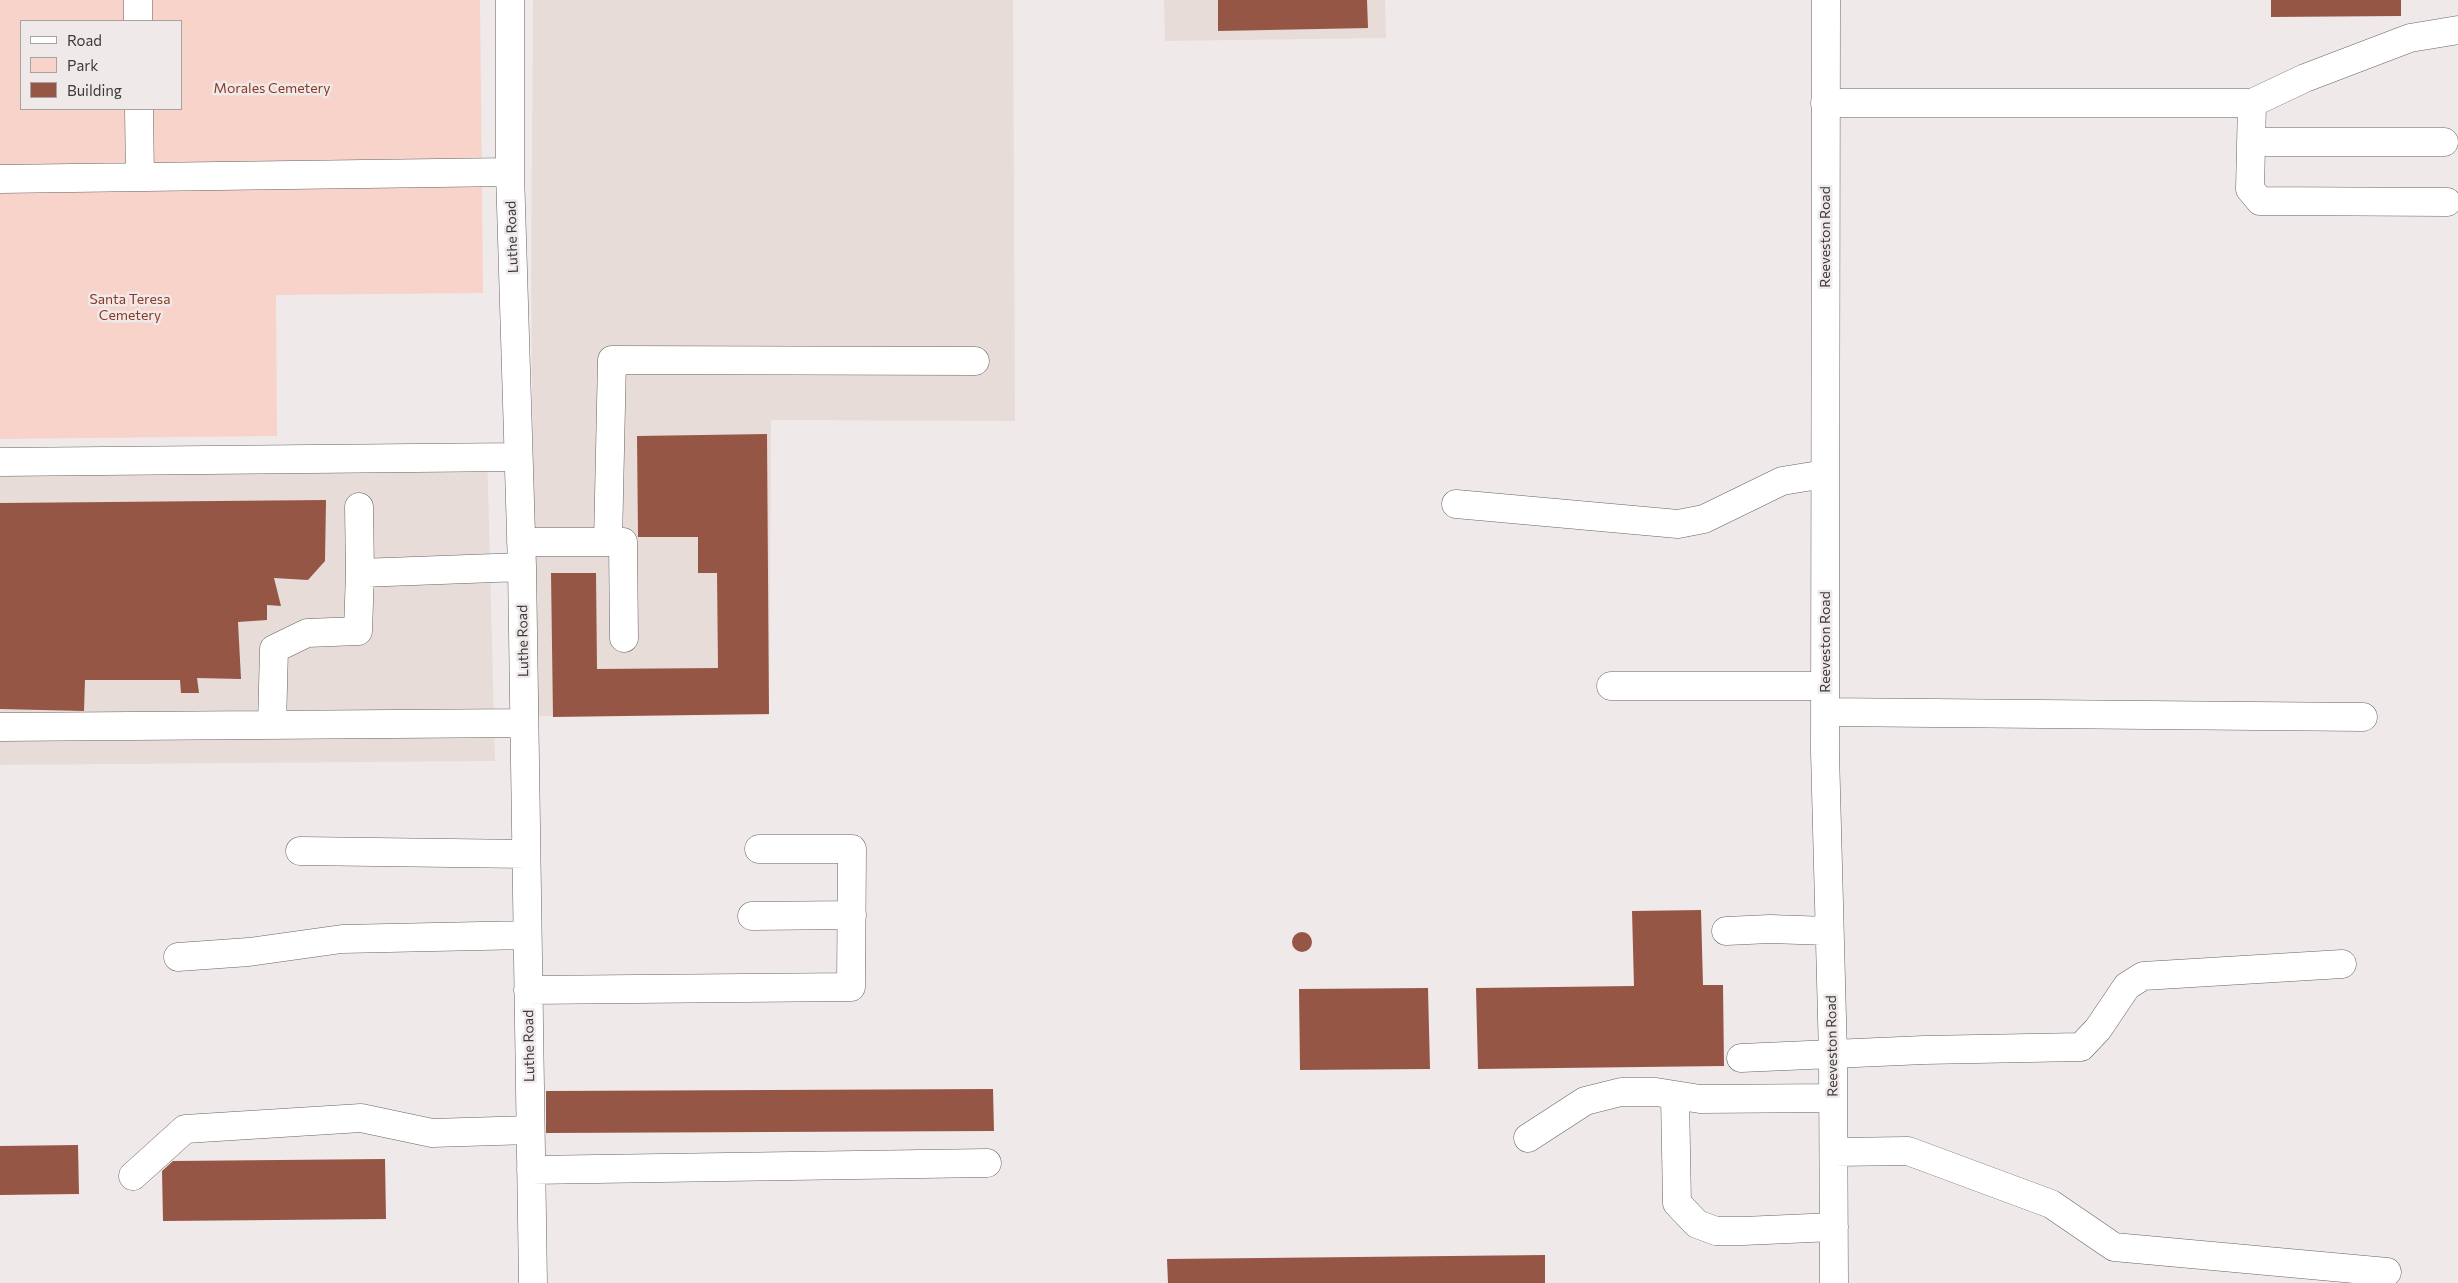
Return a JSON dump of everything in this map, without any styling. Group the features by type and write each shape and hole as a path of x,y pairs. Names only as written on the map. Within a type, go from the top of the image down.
{"street":[{"path":"138,0 138,20"},
{"name":"Luthe Road","path":"510,0 510,172 521,555 532,1283"},
{"name":"Reeveston Road","path":"1826,0 1825,699 1833,1056 1834,1283"},
{"path":"1825,103 2252,103 2305,78 2410,38 2458,30"},
{"path":"2252,103 2250,190 2260,201 2447,202"},
{"path":"139,110 140,177"},
{"path":"2251,142 2444,142"},
{"path":"0,179 510,172"},
{"path":"608,542 612,360 975,362"},
{"path":"0,462 518,457"},
{"path":"1456,504 1678,524 1704,519 1782,481 1825,474"},
{"path":"272,725 274,649 307,633 358,631 360,573 359,507"},
{"path":"360,573 521,555 608,542 623,542 624,638"},
{"path":"1611,686 1825,699 2363,717"},
{"path":"0,727 524,723"},
{"path":"528,990 851,987 852,849 759,849"},
{"path":"300,850 526,854"},
{"path":"752,916 852,915"},
{"path":"1726,932 1770,929 1829,931"},
{"path":"178,957 249,952 342,939 527,935"},
{"path":"1741,1058 1833,1056 1924,1050 2081,1047 2098,1029 2127,986 2143,976 2342,964"},
{"path":"1528,1138 1585,1101 1621,1092 1656,1092 1675,1096 1733,1100 1833,1098"},
{"path":"1675,1096 1676,1203 1697,1224 1716,1230 1743,1231 1834,1227"},
{"path":"133,1176 185,1129 361,1118 432,1133 530,1130"},
{"path":"1834,1152 1908,1151 2051,1204 2114,1248 2387,1272"},
{"path":"531,1170 987,1162"}],"shaded area":[{"path":"533,0 1013,0 1015,421 771,420 769,715 535,716 531,274"},
{"path":"1164,0 1385,0 1386,38 1165,41"},
{"path":"487,446 495,761 0,765 0,453"}],"green space":[{"path":"0,0 480,0 483,293 276,295 277,436 0,439"}],"building":[{"path":"1218,0 1367,0 1368,28 1218,31"},
{"path":"2271,0 2401,0 2401,16 2271,17"},
{"path":"767,434 769,714 553,717 551,573 596,573 597,669 718,668 717,573 698,573 698,537 638,537 637,436"},
{"path":"326,500 325,561 308,580 274,578 281,606 267,605 267,620 238,622 241,679 197,678 199,693 181,693 180,680 85,680 84,711 0,709 0,503"},
{"path":"1701,910 1703,985 1723,985 1724,1066 1478,1069 1476,988 1634,986 1632,911"},
{"path":"1302,932 1309,935 1312,942 1309,949 1302,952 1295,949 1292,942 1295,935"},
{"path":"1428,988 1430,1069 1300,1070 1299,989"},
{"path":"993,1089 994,1131 546,1133 546,1091"},
{"path":"78,1145 79,1194 0,1195 0,1146"},
{"path":"385,1159 386,1219 163,1221 162,1171 173,1161"},
{"path":"1545,1255 1545,1283 1168,1283 1167,1259"}],"park label":[{"name":"Morales Cemetery","path":"272,88"},
{"name":"Santa Teresa Cemetery","path":"130,308"}]}
